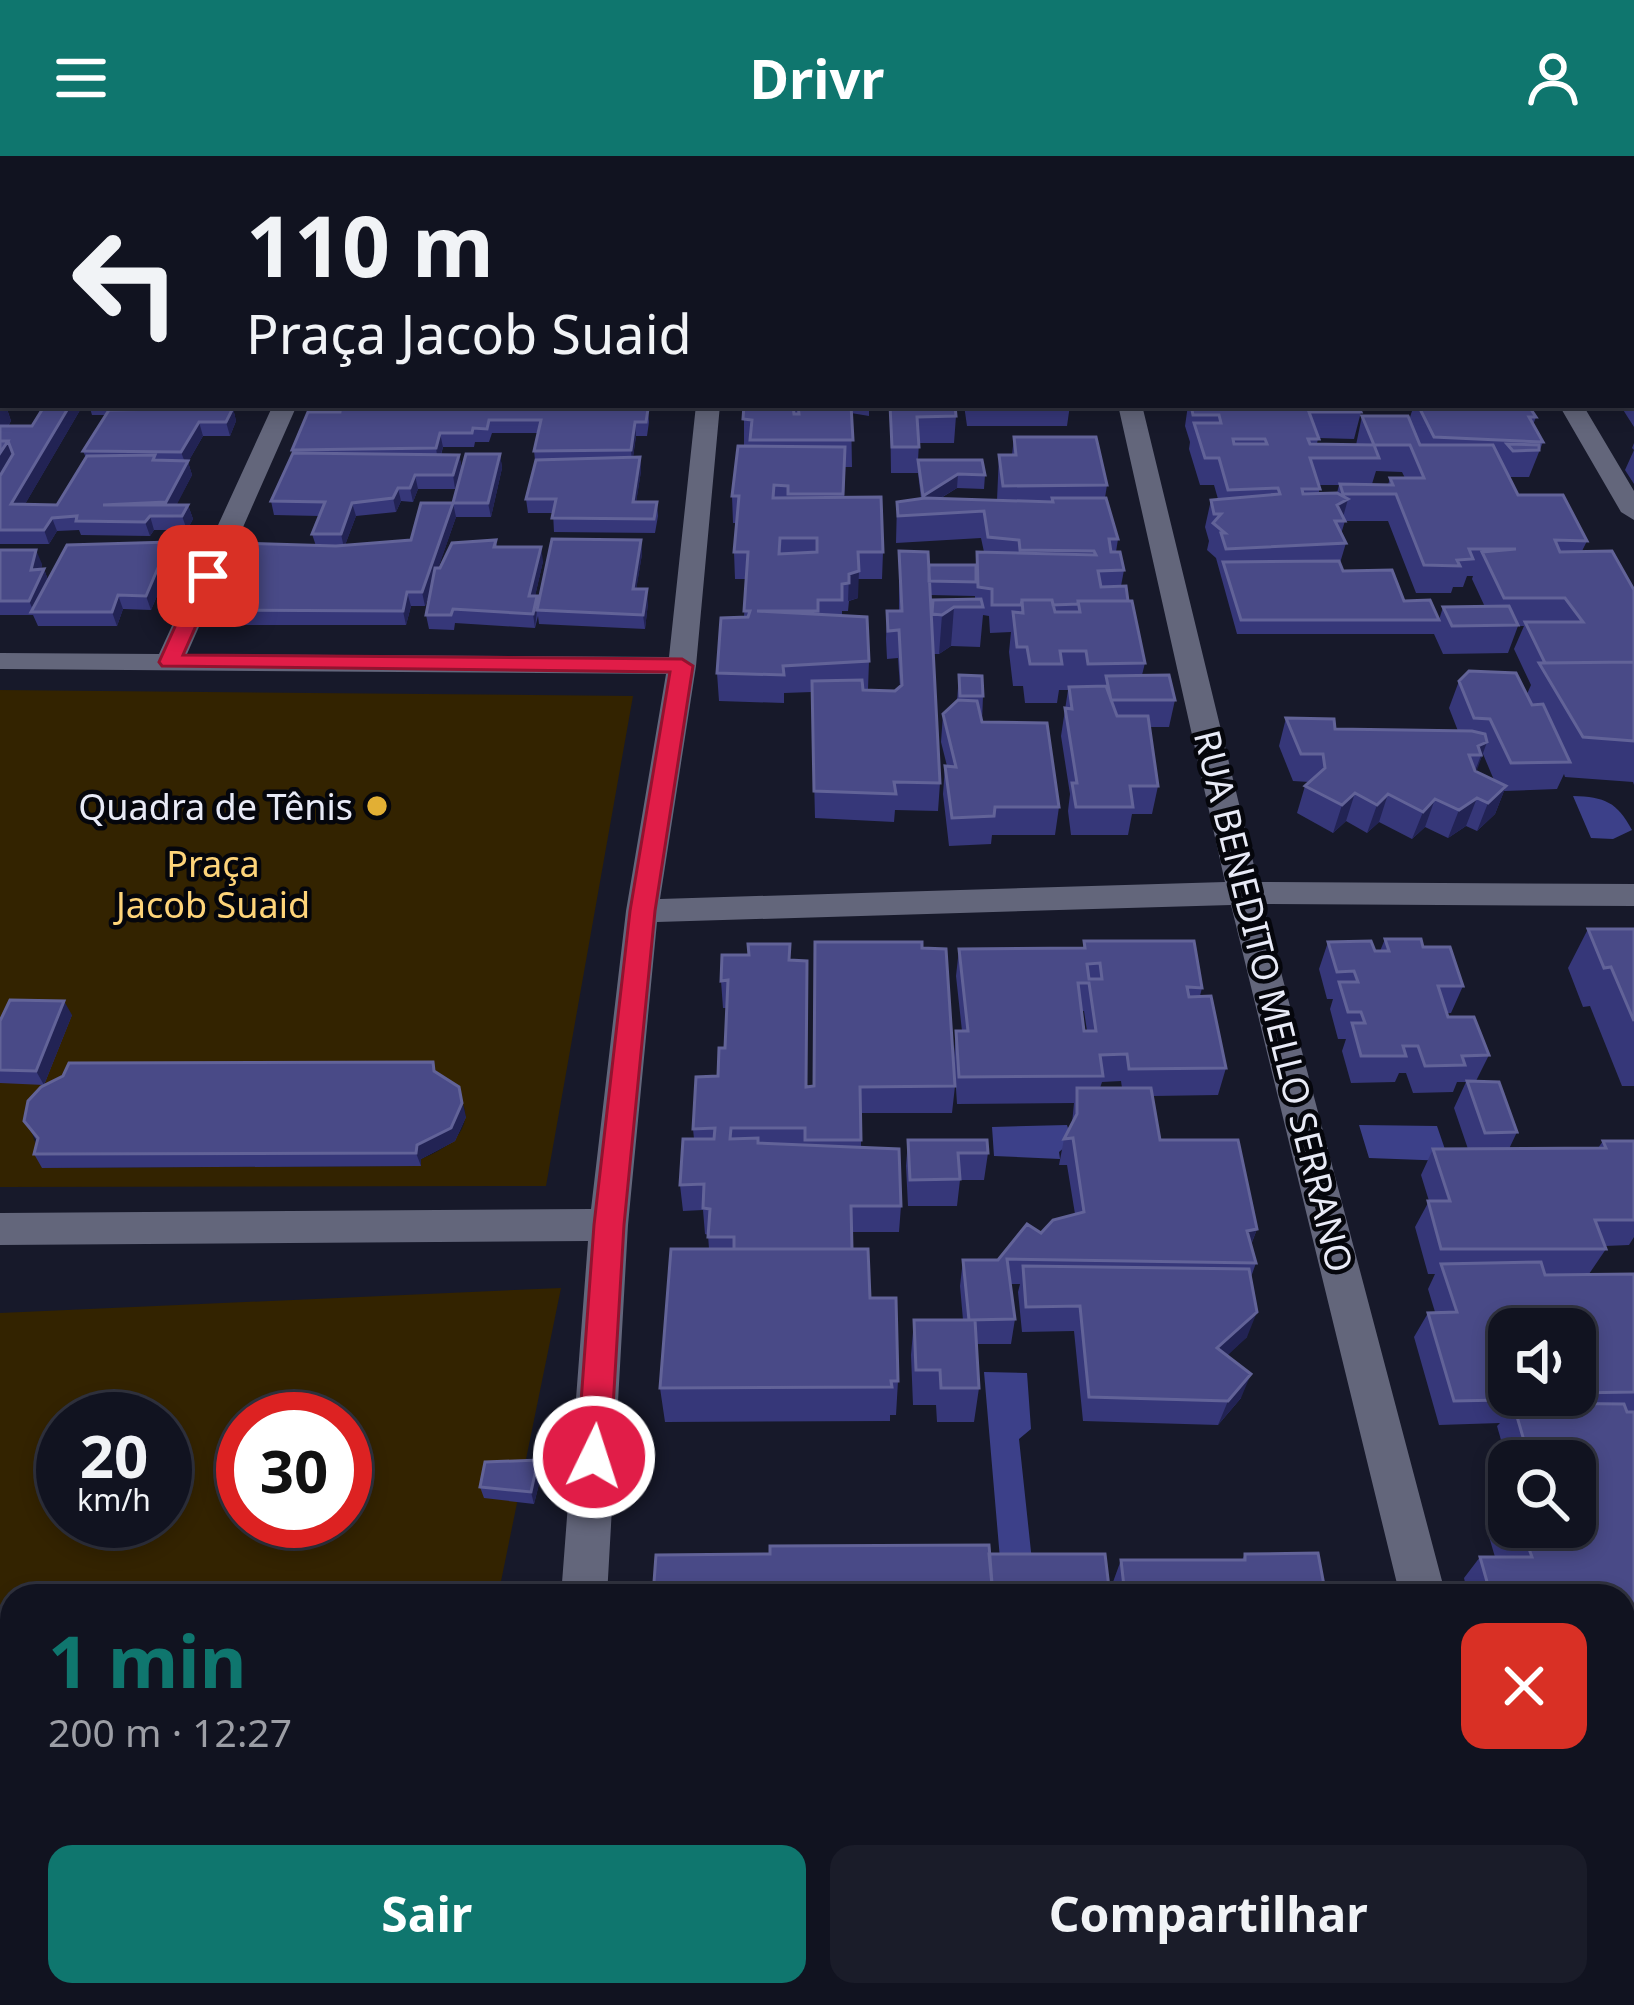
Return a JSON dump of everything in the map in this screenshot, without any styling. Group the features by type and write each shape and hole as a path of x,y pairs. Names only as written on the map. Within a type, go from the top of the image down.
{"street":[{"path":"169,662 284,408"},
{"path":"585,1584 609,1225 642,911 682,666 708,408"},
{"name":"RUA BENEDITO MELLO SERRANO","path":"1131,408 1244,893 1420,1584"},
{"path":"1573,408 1634,512"},
{"path":"0,662 682,666"},
{"path":"642,911 1244,893 1634,895"},
{"path":"0,1229 609,1225"}],"green space":[{"name":"Praça Jacob Suaid","path":"0,690 633,696 546,1186 0,1187","holes":["458,1094 464,1106 458,1135 421,1159 420,1166 43,1168 32,1130"]},
{"path":"561,1288 500,1584 0,1584 0,1313"}],"shaded area":[{"path":"1573,796 1609,803 1632,830 1613,839 1591,838"},
{"path":"1067,1125 1072,1141 1059,1152 1060,1159 994,1156 992,1127"},
{"path":"1359,1125 1437,1126 1449,1161 1369,1158"},
{"path":"984,1372 1027,1373 1031,1429 1019,1439 1032,1561 1000,1559"}],"building":[{"path":"43,408 68,408 11,504 57,505 87,456 155,455 153,460 188,461 166,502 103,505 188,505 182,516 150,516 145,522 76,521 77,516 52,518 44,530 0,530 0,476 13,454 8,441 0,441 0,426 32,426"},
{"path":"233,408 226,422 199,422 181,452 83,451 109,410"},
{"path":"341,408 648,409 646,422 635,422 631,450 534,451 541,420 489,420 487,429 473,428 472,433 440,433 436,448 292,450 308,412 340,412"},
{"path":"744,408 793,408 794,414 799,414 798,408 851,408 853,440 750,440 752,420 743,419"},
{"path":"890,408 955,408 956,416 917,417 919,447 892,447"},
{"path":"1192,408 1359,408 1361,412 1309,412 1319,439 1308,439 1310,444 1374,445 1379,458 1310,458 1320,489 1302,489 1303,494 1337,493 1348,499 1337,505 1345,521 1335,521 1346,543 1226,549 1221,533 1225,533 1213,523 1221,514 1214,514 1211,500 1280,494 1278,488 1228,490 1219,458 1205,458 1194,423 1221,423 1219,415 1193,415","holes":["1233,439 1265,439 1267,444 1234,444"]},
{"path":"1420,408 1530,408 1536,417 1529,417 1543,442 1434,437"},
{"path":"1362,416 1408,416 1420,445 1493,445 1518,495 1563,495 1587,541 1555,540 1560,552 1612,551 1634,590 1634,662 1545,663 1525,622 1583,622 1565,598 1504,598 1482,552 1516,549 1469,549 1473,559 1457,560 1460,566 1424,565 1396,494 1343,494 1340,484 1393,485 1390,478 1424,478 1410,445 1374,445"},
{"path":"1014,437 1096,437 1107,485 1003,486 999,455 1016,455"},
{"path":"1507,444 1539,445 1539,450 1513,451"},
{"path":"738,446 845,447 843,494 788,494 788,486 774,485 773,498 881,497 883,552 858,552 859,571 849,574 849,583 842,584 842,600 818,600 818,611 757,611 867,617 869,661 783,666 784,675 717,673 721,618 748,617 750,611 744,611 748,552 734,552 739,496 732,496","holes":["780,538 817,538 817,552 779,554"]},
{"path":"293,453 459,455 453,475 415,475 410,488 398,488 393,498 352,503 341,534 312,534 325,502 271,501"},
{"path":"466,454 500,454 488,503 453,503"},
{"path":"640,457 633,502 657,502 654,519 552,518 556,499 526,499 536,460"},
{"path":"918,460 982,460 985,475 958,474 923,496"},
{"path":"925,498 1053,502 1052,498 1106,498 1118,539 1109,539 1111,552 1120,552 1124,570 1098,571 1101,587 1126,586 1128,601 1053,605 1052,600 1022,600 1021,605 992,605 992,589 978,587 977,552 1096,555 1094,551 1020,550 1019,540 988,537 984,511 898,516 897,502"},
{"path":"421,503 453,503 422,592 407,592 403,611 213,610 240,543 336,546 411,540"},
{"path":"552,539 641,540 633,589 647,589 643,615 537,610"},
{"path":"496,540 494,547 541,547 529,596 537,596 533,614 453,609 451,615 426,615 435,568 440,568 452,543"},
{"path":"169,542 146,596 118,595 112,612 31,612 67,545"},
{"path":"0,550 36,550 31,570 44,569 29,601 0,601"},
{"path":"899,551 928,552 940,783 894,782 896,794 814,791 812,681 862,680 863,690 895,691 902,685 899,630 888,631 887,611 902,611"},
{"path":"1339,561 1343,571 1392,570 1404,601 1430,600 1439,620 1241,620 1223,562"},
{"path":"929,565 976,565 976,582 929,581"},
{"path":"981,599 983,607 954,607 942,615 932,614 933,600"},
{"path":"1022,600 1052,600 1055,612 1080,612 1078,601 1132,601 1145,663 1088,664 1086,651 1060,651 1062,664 1030,664 1027,647 1017,647 1013,612 1023,613"},
{"path":"1509,606 1518,625 1452,626 1443,607"},
{"path":"1634,662 1634,741 1583,737 1539,663"},
{"path":"1469,671 1516,673 1532,705 1543,704 1570,762 1511,763 1490,719 1474,718 1459,681"},
{"path":"959,675 982,676 983,696 960,696"},
{"path":"1169,675 1175,700 1111,700 1106,676"},
{"path":"1106,686 1117,716 1148,716 1158,786 1130,786 1133,807 1076,807 1072,783 1077,783 1065,708 1072,709 1069,687"},
{"path":"958,700 977,701 982,722 1047,723 1059,807 995,807 994,816 952,818 945,766 956,767 943,714"},
{"path":"1286,718 1334,719 1335,729 1485,734 1487,742 1478,746 1481,755 1469,755 1475,771 1506,786 1488,803 1477,798 1459,810 1435,799 1423,812 1388,794 1377,805 1355,793 1342,805 1305,786 1325,768 1323,754 1301,754"},
{"path":"1588,929 1634,929 1634,1021 1611,967 1604,968"},
{"path":"1385,939 1421,939 1423,947 1450,947 1463,986 1438,986 1448,1017 1474,1017 1489,1055 1462,1056 1465,1065 1425,1066 1418,1046 1403,1046 1406,1056 1361,1056 1352,1023 1365,1023 1361,1012 1348,1012 1339,982 1358,982 1354,971 1337,972 1328,942 1371,941 1375,951 1389,951"},
{"path":"1084,941 1194,941 1202,988 1187,987 1189,997 1211,996 1226,1068 1129,1069 1127,1054 1100,1055 1103,1076 959,1077 956,1031 968,1031 959,949 1085,948","holes":["1100,963 1102,979 1089,979 1087,964","1078,983 1089,983 1096,1031 1084,1031"]},
{"path":"815,942 922,942 922,948 946,949 955,1086 860,1087 861,1140 805,1140 805,1128 731,1128 730,1139 758,1138 758,1143 899,1149 901,1206 851,1206 852,1249 734,1249 734,1237 708,1237 710,1209 703,1208 704,1184 680,1185 683,1139 714,1139 715,1128 693,1129 696,1077 718,1076 719,1048 725,1048 728,980 721,981 722,955 749,955 748,944 790,944 789,960 807,961 806,1087 814,1086"},
{"path":"10,1000 64,1001 36,1071 0,1070 0,1021"},
{"path":"433,1062 434,1071 459,1087 462,1103 451,1128 417,1145 416,1153 34,1154 38,1138 24,1121 28,1101 41,1087 63,1076 69,1063"},
{"path":"1467,1081 1499,1082 1517,1132 1485,1133"},
{"path":"1077,1088 1151,1088 1160,1140 1238,1140 1257,1229 1247,1231 1256,1263 1007,1259 1015,1319 969,1320 963,1260 998,1260 1027,1224 1041,1233 1053,1220 1084,1212 1073,1138 1064,1139 1077,1114"},
{"path":"908,1140 987,1140 988,1153 958,1153 960,1179 910,1180"},
{"path":"1603,1141 1634,1141 1634,1220 1595,1220 1606,1249 1441,1249 1428,1201 1450,1201 1433,1149 1606,1148"},
{"path":"671,1249 868,1249 870,1298 896,1298 898,1381 891,1381 892,1387 660,1388"},
{"path":"1541,1262 1545,1275 1634,1274 1634,1392 1596,1393 1596,1308 1488,1308 1488,1400 1454,1401 1428,1313 1457,1312 1441,1264"},
{"path":"1023,1266 1249,1269 1257,1312 1217,1348 1251,1374 1228,1401 1089,1397 1080,1306 1026,1307"},
{"path":"914,1320 975,1320 979,1388 941,1388 940,1370 916,1370"},
{"path":"1596,1404 1624,1404 1627,1412 1634,1412 1634,1584 1488,1584 1480,1557 1532,1557 1529,1548 1596,1548 1596,1440 1524,1440 1517,1416 1596,1416"},
{"path":"538,1460 531,1492 480,1487 485,1462"},
{"path":"989,1545 992,1584 654,1584 656,1555 770,1554 770,1546"},
{"path":"1318,1553 1324,1584 1124,1584 1121,1560 1245,1560 1245,1554"},
{"path":"989,1554 1105,1554 1109,1584 992,1584"}],"place":[{"name":"Quadra de Tênis","path":"377,806"}],"route":[{"path":"208,576 169,662 682,666 642,911 609,1225 594,1457"}]}
